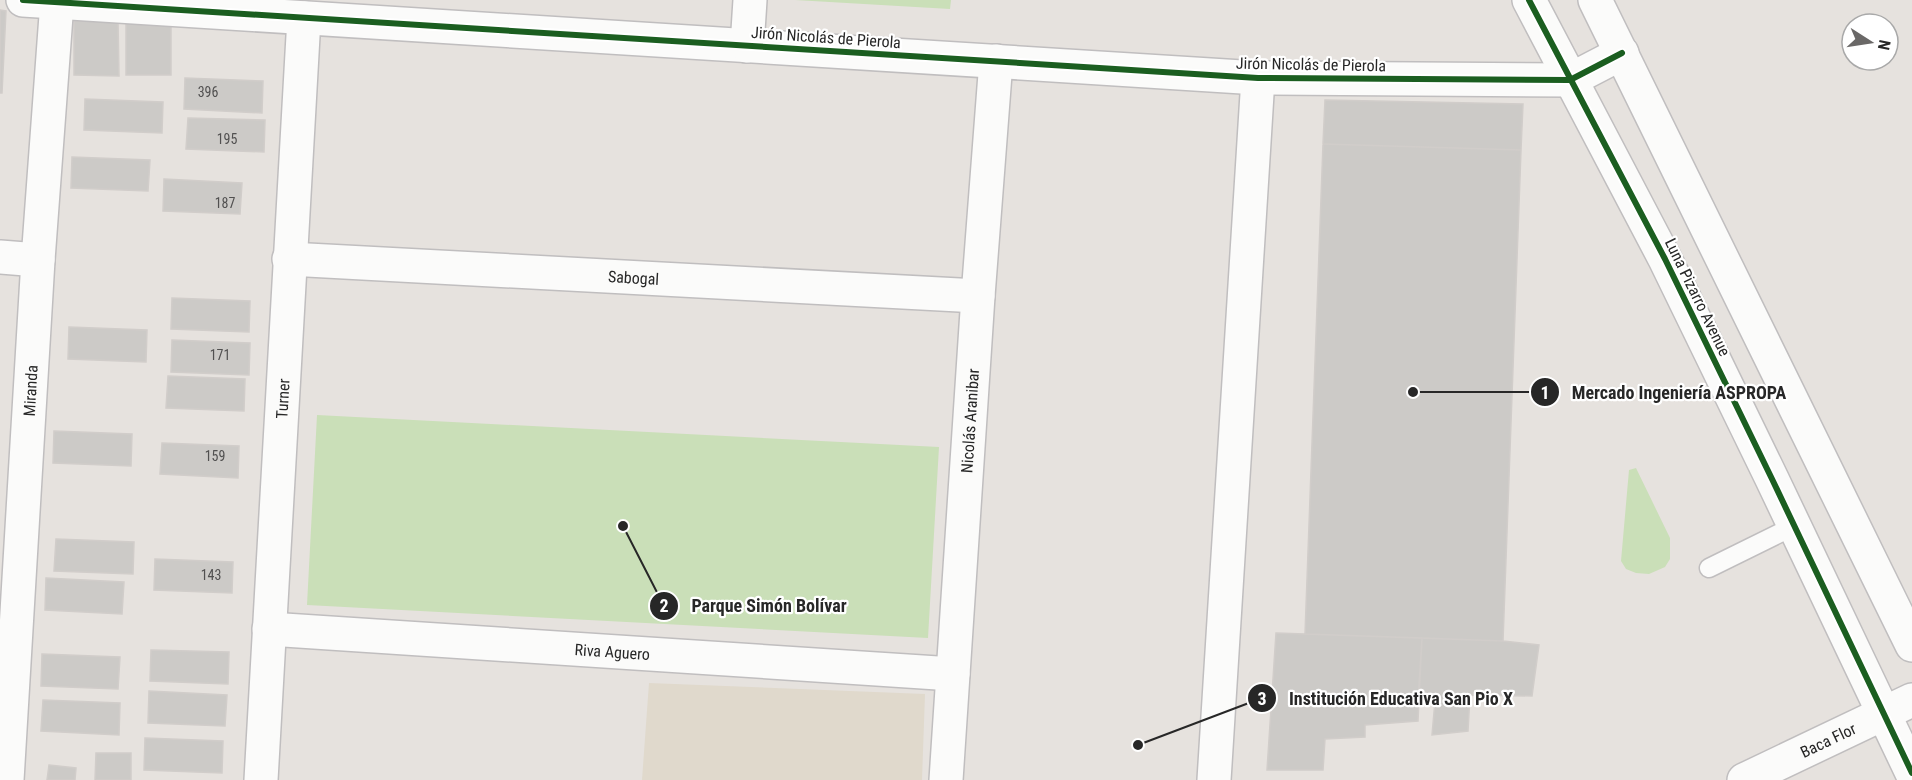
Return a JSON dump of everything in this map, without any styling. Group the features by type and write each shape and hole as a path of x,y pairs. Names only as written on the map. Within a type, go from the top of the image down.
{"street":[{"name":"Jirón Nicolás de Pierola","path":"23,0 1258,78 1570,80 1622,53"},
{"path":"747,45 750,0"},
{"name":"Luna Pizarro Avenue","path":"1529,0 1665,259 1912,773"},
{"path":"1595,0 1912,645"},
{"name":"Miranda","path":"7,780 38,260 57,2"},
{"name":"Turner","path":"261,780 304,18"},
{"name":"Nicolás Aranibar","path":"946,780 996,61"},
{"path":"1214,780 1258,78"},
{"path":"0,257 38,260"},
{"name":"Sabogal","path":"289,259 978,296"},
{"name":"Riva Aguero","path":"269,629 953,674"},
{"name":"Baca Flor","path":"1744,780 1912,700"}],"lane":[{"path":"1708,568 1794,526"}],"shaded area":[{"path":"649,683 925,694 922,780 642,780"}],"green space":[{"path":"795,0 951,0 950,9"},
{"path":"317,415 939,447 928,638 307,605"},
{"path":"1636,468 1670,538 1670,559 1665,567 1649,574 1626,569 1621,561 1629,470"}],"building":[{"path":"0,10 6,11 2,93 0,93"},
{"path":"126,20 171,20 171,75 126,75"},
{"path":"74,21 118,21 119,76 74,75"},
{"path":"185,78 263,81 262,113 184,109"},
{"path":"85,99 163,102 162,133 84,130"},
{"path":"1325,100 1523,104 1521,150 1323,144"},
{"path":"188,118 265,120 264,152 186,149"},
{"path":"1323,144 1521,150 1503,641 1305,634"},
{"path":"72,157 150,160 148,191 71,188"},
{"path":"164,179 242,183 240,214 163,211"},
{"path":"172,298 250,301 249,332 171,329"},
{"path":"69,327 147,330 146,362 68,359"},
{"path":"172,340 250,343 249,375 171,372"},
{"path":"168,376 245,379 244,411 166,408"},
{"path":"54,431 132,434 131,466 53,463"},
{"path":"162,443 239,446 238,478 160,474"},
{"path":"56,539 134,542 133,574 54,571"},
{"path":"155,559 233,562 232,593 154,590"},
{"path":"46,578 124,582 122,614 45,610"},
{"path":"1276,633 1422,638 1418,721 1365,725 1365,737 1325,739 1323,770 1267,770"},
{"path":"1422,638 1503,641 1539,645 1532,696 1470,695 1468,731 1432,735 1435,701 1418,701"},
{"path":"151,650 229,652 228,684 150,681"},
{"path":"42,654 120,657 118,689 41,686"},
{"path":"149,691 227,695 225,726 148,723"},
{"path":"43,700 120,703 119,735 41,731"},
{"path":"145,738 223,741 222,773 144,770"},
{"path":"96,753 131,753 131,780 95,780"},
{"path":"49,765 76,768 75,780 47,780"}],"cycle path":[{"path":"23,0 1258,78 1570,80 1622,53"},
{"path":"1529,0 1665,259 1912,773"}],"place":[{"name":"Mercado Ingeniería ASPROPA","path":"1413,392"},
{"name":"Parque Simón Bolívar","path":"623,526"},
{"name":"Institución Educativa San Pio X","path":"1138,745"}]}
